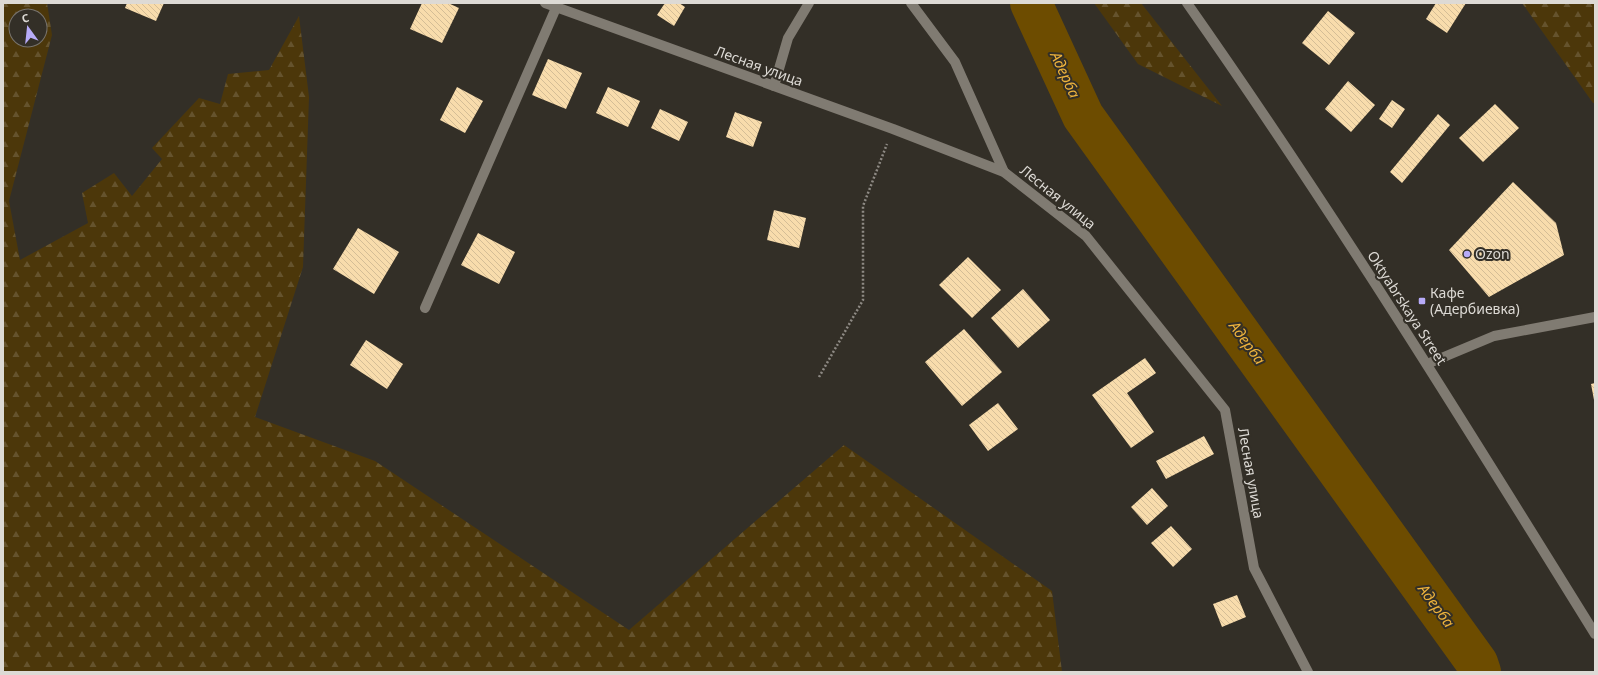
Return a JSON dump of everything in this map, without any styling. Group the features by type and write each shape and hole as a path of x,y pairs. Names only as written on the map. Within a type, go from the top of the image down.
{"street":[{"name":"Лесная улица","path":"545,3 894,129 1004,172 1086,236 1225,410 1254,568 1308,672"},
{"path":"774,86 788,38 809,3"},
{"path":"911,3 954,62 1004,172"},
{"name":"Oktyabrskaya Street","path":"1187,3 1255,100 1427,364 1595,634"},
{"path":"425,308 556,8"},
{"path":"1427,364 1494,336 1595,317"}],"path":[{"path":"819,377 863,300 863,206 894,129"}],"green space":[{"path":"3,3 47,3 48,8 8,8 8,48 48,48 48,9 52,35 9,201 20,260 88,223 82,193 114,173 132,196 162,159 152,148 199,98 220,104 228,74 269,70 299,16 309,97 303,267 255,417 375,461 629,630 844,445 1052,591 1062,672 3,672"},
{"path":"1094,3 1141,3 1222,106 1138,64"},
{"path":"1522,3 1595,3 1595,103 1593,103"}],"building":[{"path":"127,3 164,3 156,21 125,8"},
{"path":"422,3 448,3 459,8 442,43 410,29"},
{"path":"665,3 679,3 685,7 674,26 657,15"},
{"path":"1436,3 1466,3 1447,33 1426,19"},
{"path":"1328,11 1355,33 1329,65 1302,43"},
{"path":"548,59 582,73 566,109 532,95"},
{"path":"1348,81 1375,105 1351,132 1325,109"},
{"path":"457,87 483,101 465,133 440,120"},
{"path":"608,87 640,101 628,127 596,113"},
{"path":"1392,100 1405,109 1392,128 1379,119"},
{"path":"1495,104 1519,128 1483,162 1459,138"},
{"path":"660,109 688,122 679,141 651,128"},
{"path":"735,112 762,122 753,147 726,137"},
{"path":"1438,114 1450,125 1402,183 1390,172"},
{"path":"1513,182 1556,223 1564,255 1489,297 1449,250"},
{"path":"774,210 806,218 799,248 767,240"},
{"path":"358,228 399,252 374,294 333,269"},
{"path":"478,233 515,252 499,284 461,265"},
{"path":"968,257 1001,290 972,318 939,285"},
{"path":"1023,289 1050,320 1018,348 991,318"},
{"path":"964,329 1002,372 962,406 925,362"},
{"path":"366,340 403,364 387,389 350,365"},
{"path":"1145,358 1156,373 1127,393 1154,432 1131,448 1092,395"},
{"path":"1595,383 1595,400 1594,400 1591,384"},
{"path":"998,403 1018,429 988,451 969,425"},
{"path":"1204,436 1214,454 1166,479 1156,461"},
{"path":"1152,488 1168,506 1147,525 1131,507"},
{"path":"1171,526 1192,549 1173,567 1151,543"},
{"path":"1237,595 1246,617 1222,627 1213,604"}],"waterway":[{"name":"Адерба","path":"1031,3 1083,116 1477,663 1480,672"}],"place":[{"name":"Ozon","path":"1467,254"},
{"name":"Кафе (Адербиевка)","path":"1422,301"}]}
